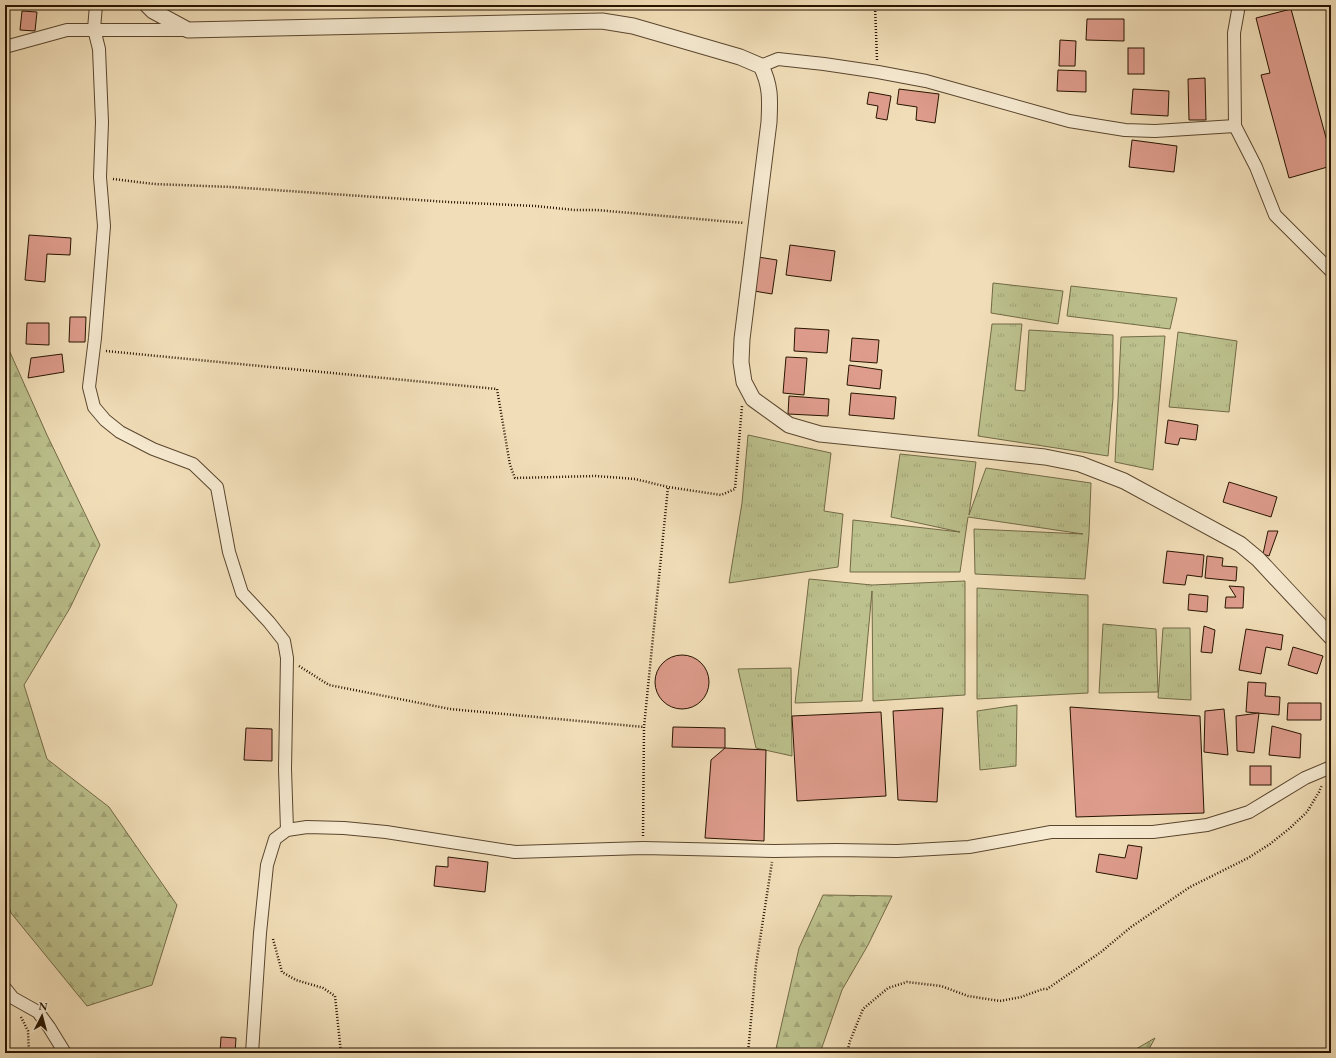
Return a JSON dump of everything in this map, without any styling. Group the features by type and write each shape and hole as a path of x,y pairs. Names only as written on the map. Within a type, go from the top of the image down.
{"street":[{"path":"96,5 94,29 99,49 102,122 100,177 104,226 94,350 89,387 94,407 105,420 120,432 153,449 193,464 217,487 229,552 242,593 269,622 284,641 287,658 285,769 286,830"},
{"path":"147,5 153,11 188,30"},
{"path":"1239,5 1234,32 1235,126 1256,167 1276,215 1331,271"},
{"path":"5,47 68,30 188,30 602,22 640,28 740,57 761,66 767,78 770,97 769,122 742,339 744,382 753,399 789,425 820,434 1045,457 1080,464 1124,481 1240,544 1258,559 1331,637"},
{"path":"761,66 778,59 878,72 926,81 1069,121 1125,130 1155,131 1235,126"},
{"path":"252,1053 260,933 267,865 275,840 286,830 307,827 344,828 386,832 515,852 643,848 774,851 897,851 969,847 1051,832 1153,832 1207,825 1249,812 1306,778 1331,767"},
{"path":"5,988 13,998 38,1012 49,1027 64,1053"}],"path":[{"path":"875,5 878,72"},
{"path":"100,177 154,184 231,187 448,202 535,206 575,210 597,210 757,224"},
{"path":"94,350 497,388 510,465 515,478 596,476 635,479 668,487 721,496 735,489 742,404 753,399"},
{"path":"643,848 644,727 668,487"},
{"path":"287,658 328,685 450,709 644,727"},
{"path":"847,1053 850,1041 863,1009 888,988 907,982 942,986 968,996 1000,1001 1021,997 1047,989 1101,952 1131,927 1190,887 1248,858 1290,828 1307,812 1319,792 1325,774 1331,767"},
{"path":"748,1053 756,965 774,851"},
{"path":"271,934 282,972 296,980 324,988 335,996 340,1053"},
{"path":"13,998 28,1031 29,1053"}],"green space":[{"path":"993,283 1063,291 1058,324 991,313"},
{"path":"1071,286 1177,298 1170,329 1067,316"},
{"path":"992,324 1022,324 1015,390 1025,391 1029,330 1113,335 1113,398 1108,456 978,436"},
{"path":"1178,332 1237,341 1229,412 1169,407"},
{"path":"1165,336 1153,470 1115,462 1121,337"},
{"path":"5,341 47,435 100,545 70,608 24,685 47,759 109,807 177,905 152,985 87,1006 11,913 5,896"},
{"path":"748,435 831,453 824,511 843,514 838,567 729,583 742,503"},
{"path":"900,454 976,462 969,515 986,468 1091,483 1085,579 975,574 974,529 1083,534 968,517 960,572 850,572 853,520 960,532 891,517"},
{"path":"809,579 872,585 965,581 965,695 873,701 872,591 862,701 795,703"},
{"path":"977,588 1088,595 1088,693 977,699"},
{"path":"1103,624 1156,629 1158,692 1099,693"},
{"path":"1163,628 1190,628 1191,700 1158,698"},
{"path":"791,668 792,756 756,748 738,669"},
{"path":"1017,705 1016,766 980,770 977,711"},
{"path":"823,895 892,896 868,945 842,990 820,1053 775,1053 799,948"},
{"path":"1155,1038 1147,1053 1129,1053"}],"building":[{"path":"1291,9 1331,156 1331,166 1289,178 1261,75 1270,73 1256,18"},
{"path":"22,11 37,12 35,31 20,30"},
{"path":"1087,19 1124,19 1124,41 1086,40"},
{"path":"1060,40 1076,41 1075,66 1059,66"},
{"path":"1128,48 1144,48 1144,74 1128,74"},
{"path":"1058,70 1086,71 1086,92 1057,91"},
{"path":"1205,78 1206,120 1189,120 1188,79"},
{"path":"899,89 939,94 935,123 916,120 917,107 897,104"},
{"path":"1133,89 1169,91 1168,116 1131,114"},
{"path":"869,92 891,96 887,120 876,118 878,106 867,104"},
{"path":"1132,140 1177,146 1174,172 1129,167"},
{"path":"29,235 71,238 70,255 47,254 45,282 25,280"},
{"path":"790,245 835,251 831,281 786,275"},
{"path":"758,257 777,260 772,294 754,291"},
{"path":"70,317 86,317 85,342 69,342"},
{"path":"27,323 49,323 49,345 26,344"},
{"path":"795,328 829,330 827,353 794,351"},
{"path":"852,338 879,340 877,363 850,361"},
{"path":"62,354 64,372 28,378 31,358"},
{"path":"786,357 807,358 804,395 783,393"},
{"path":"849,365 882,370 880,389 847,385"},
{"path":"851,393 896,397 894,419 849,415"},
{"path":"789,396 829,399 828,416 788,414"},
{"path":"1168,420 1198,425 1196,440 1180,438 1178,445 1165,443"},
{"path":"1229,482 1277,497 1271,517 1223,502"},
{"path":"1268,531 1278,531 1269,556 1263,554"},
{"path":"1167,551 1204,555 1202,577 1187,575 1185,585 1163,583"},
{"path":"1207,556 1223,558 1222,566 1237,567 1236,581 1205,578"},
{"path":"1229,586 1244,587 1243,608 1225,608 1226,597 1236,597"},
{"path":"1189,594 1208,596 1207,612 1188,610"},
{"path":"1204,626 1215,630 1212,653 1201,652"},
{"path":"1246,629 1283,635 1281,650 1266,647 1261,674 1239,670"},
{"path":"1293,647 1323,656 1317,674 1288,665"},
{"path":"677,655 687,655 697,659 705,667 709,677 709,687 705,697 697,705 687,709 677,709 667,705 659,697 655,687 655,677 659,667 667,659"},
{"path":"1331,670 1331,681 1326,676"},
{"path":"1248,682 1266,683 1265,696 1280,697 1279,715 1246,712"},
{"path":"1288,703 1321,703 1321,720 1287,720"},
{"path":"1070,707 1200,716 1204,813 1076,817"},
{"path":"943,708 937,802 898,800 893,711"},
{"path":"1224,709 1228,755 1204,752 1205,711"},
{"path":"881,712 886,796 797,801 792,716"},
{"path":"1259,713 1254,753 1237,751 1236,716"},
{"path":"1272,726 1301,734 1300,758 1269,755"},
{"path":"673,727 725,728 725,748 672,747"},
{"path":"246,728 272,729 272,761 244,760"},
{"path":"725,748 766,750 764,841 705,838 711,760"},
{"path":"1250,766 1271,766 1271,785 1250,785"},
{"path":"1128,845 1142,847 1137,879 1096,872 1099,854 1125,858"},
{"path":"448,857 488,862 485,892 434,886 436,866 448,867"},
{"path":"221,1037 236,1038 235,1053 220,1053"}]}
